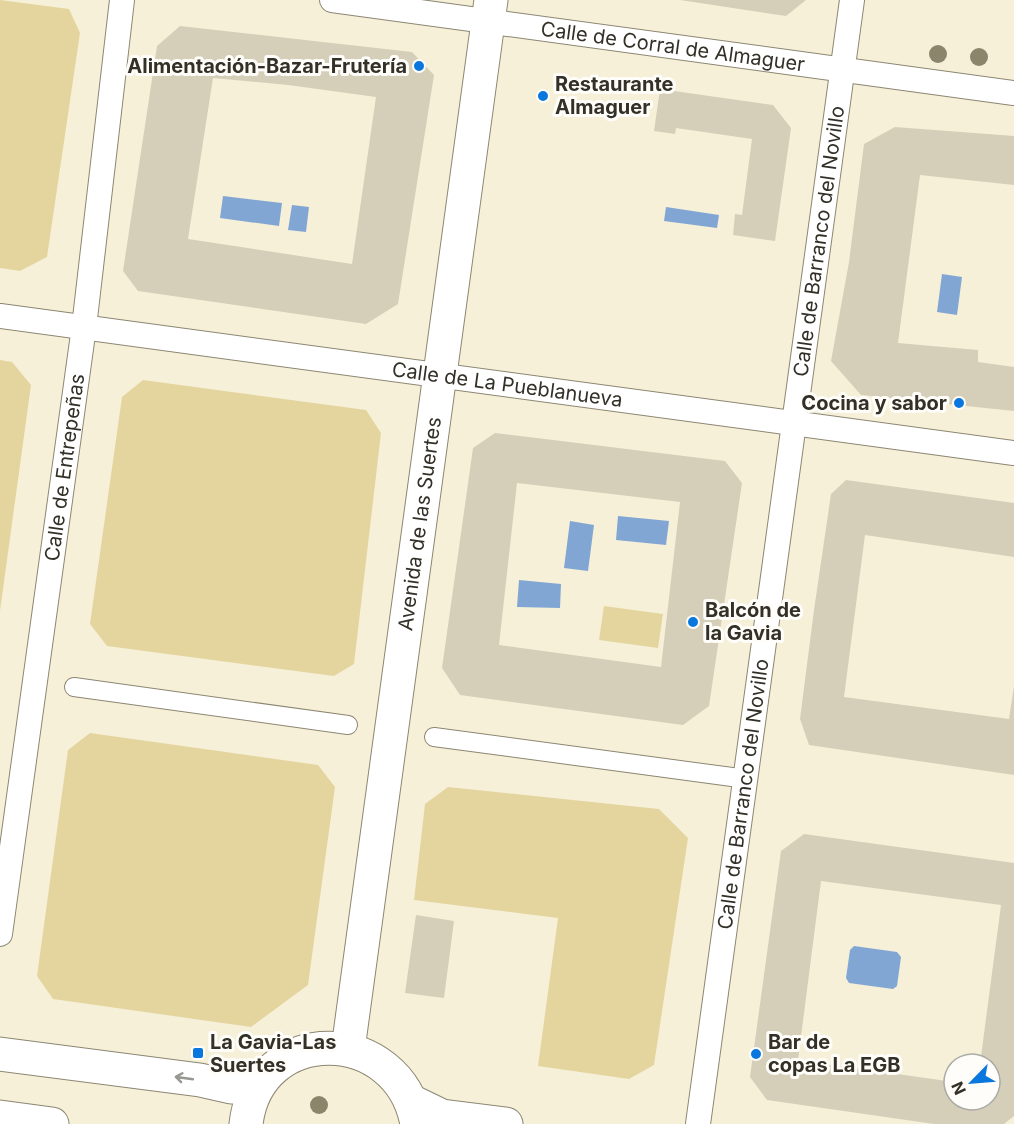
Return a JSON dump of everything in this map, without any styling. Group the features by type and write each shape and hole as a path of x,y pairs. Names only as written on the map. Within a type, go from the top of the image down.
{"main road":[{"name":"Avenida de las Suertes","path":"348,1049 489,10"},
{"path":"246,1124 248,1108 262,1081 273,1069 299,1053 329,1047 348,1049 376,1060 395,1075 414,1112 506,1124"},
{"path":"0,1054 200,1080 231,1087 262,1081"},
{"path":"0,1117 52,1124"}],"street":[{"name":"Calle de Entrepeñas","path":"0,934 84,327 122,0"},
{"name":"Calle de Corral de Almaguer","path":"332,0 489,10 843,70 1014,93"},
{"name":"Calle de Barranco del Novillo","path":"698,1124 796,423 852,0"},
{"name":"Calle de La Pueblanueva","path":"0,316 1014,453"},
{"path":"74,687 348,725"},
{"path":"434,737 747,779"}],"shaded area":[{"path":"0,0 69,9 80,33 47,257 20,271 0,268"},
{"path":"0,360 12,362 31,385 0,611"},
{"path":"143,380 366,410 381,433 354,664 334,676 107,646 90,624 122,397"},
{"path":"604,606 663,614 658,648 599,640"},
{"path":"90,733 318,765 335,787 308,985 251,1027 53,999 37,976 68,750"},
{"path":"448,787 659,809 688,838 654,1065 629,1079 538,1066 558,918 414,900 425,804"}],"water":[{"path":"223,196 282,203 279,226 220,218"},
{"path":"292,205 309,207 306,232 288,230"},
{"path":"666,207 719,215 717,228 664,221"},
{"path":"942,274 962,277 957,315 937,312"},
{"path":"618,516 669,521 666,545 616,540"},
{"path":"570,521 594,525 588,571 564,568"},
{"path":"519,580 561,584 560,608 517,607"},
{"path":"854,946 897,952 901,957 897,986 893,989 849,983 846,978 850,950"}],"building":[{"path":"680,0 806,0 786,16"},
{"path":"180,26 412,52 434,75 398,304 366,324 138,291 123,271 157,46","holes":["213,78 376,97 352,264 188,239"]},
{"path":"660,89 773,105 791,128 775,241 733,235 735,214 742,215 752,139 676,128 675,134 654,131"},
{"path":"895,127 1014,136 1014,185 920,175 898,343 978,350 978,362 1014,367 1014,411 861,395 831,361 849,262 864,144"},
{"path":"495,433 725,461 742,483 709,706 683,725 460,695 442,668 473,448","holes":["517,483 680,502 661,667 499,645"]},
{"path":"846,480 1014,503 1014,557 865,535 844,697 1009,719 1014,686 1014,775 809,745 800,719 814,610 831,494"},
{"path":"804,834 1014,863 1014,1116 1004,1124 934,1124 767,1100 750,1077 781,851","holes":["821,881 1001,905 982,1052 1002,1052 1002,1112 942,1112 942,1080 798,1060"]},
{"path":"416,915 454,921 444,998 405,993"}],"place":[{"name":"Alimentación-Bazar-Frutería","path":"419,66"},
{"name":"Restaurante Almaguer","path":"543,96"},
{"name":"Cocina y sabor","path":"959,403"},
{"name":"Balcón de la Gavia","path":"693,622"},
{"name":"La Gavia-Las Suertes","path":"198,1053"},
{"name":"Bar de copas La EGB","path":"756,1054"}]}
